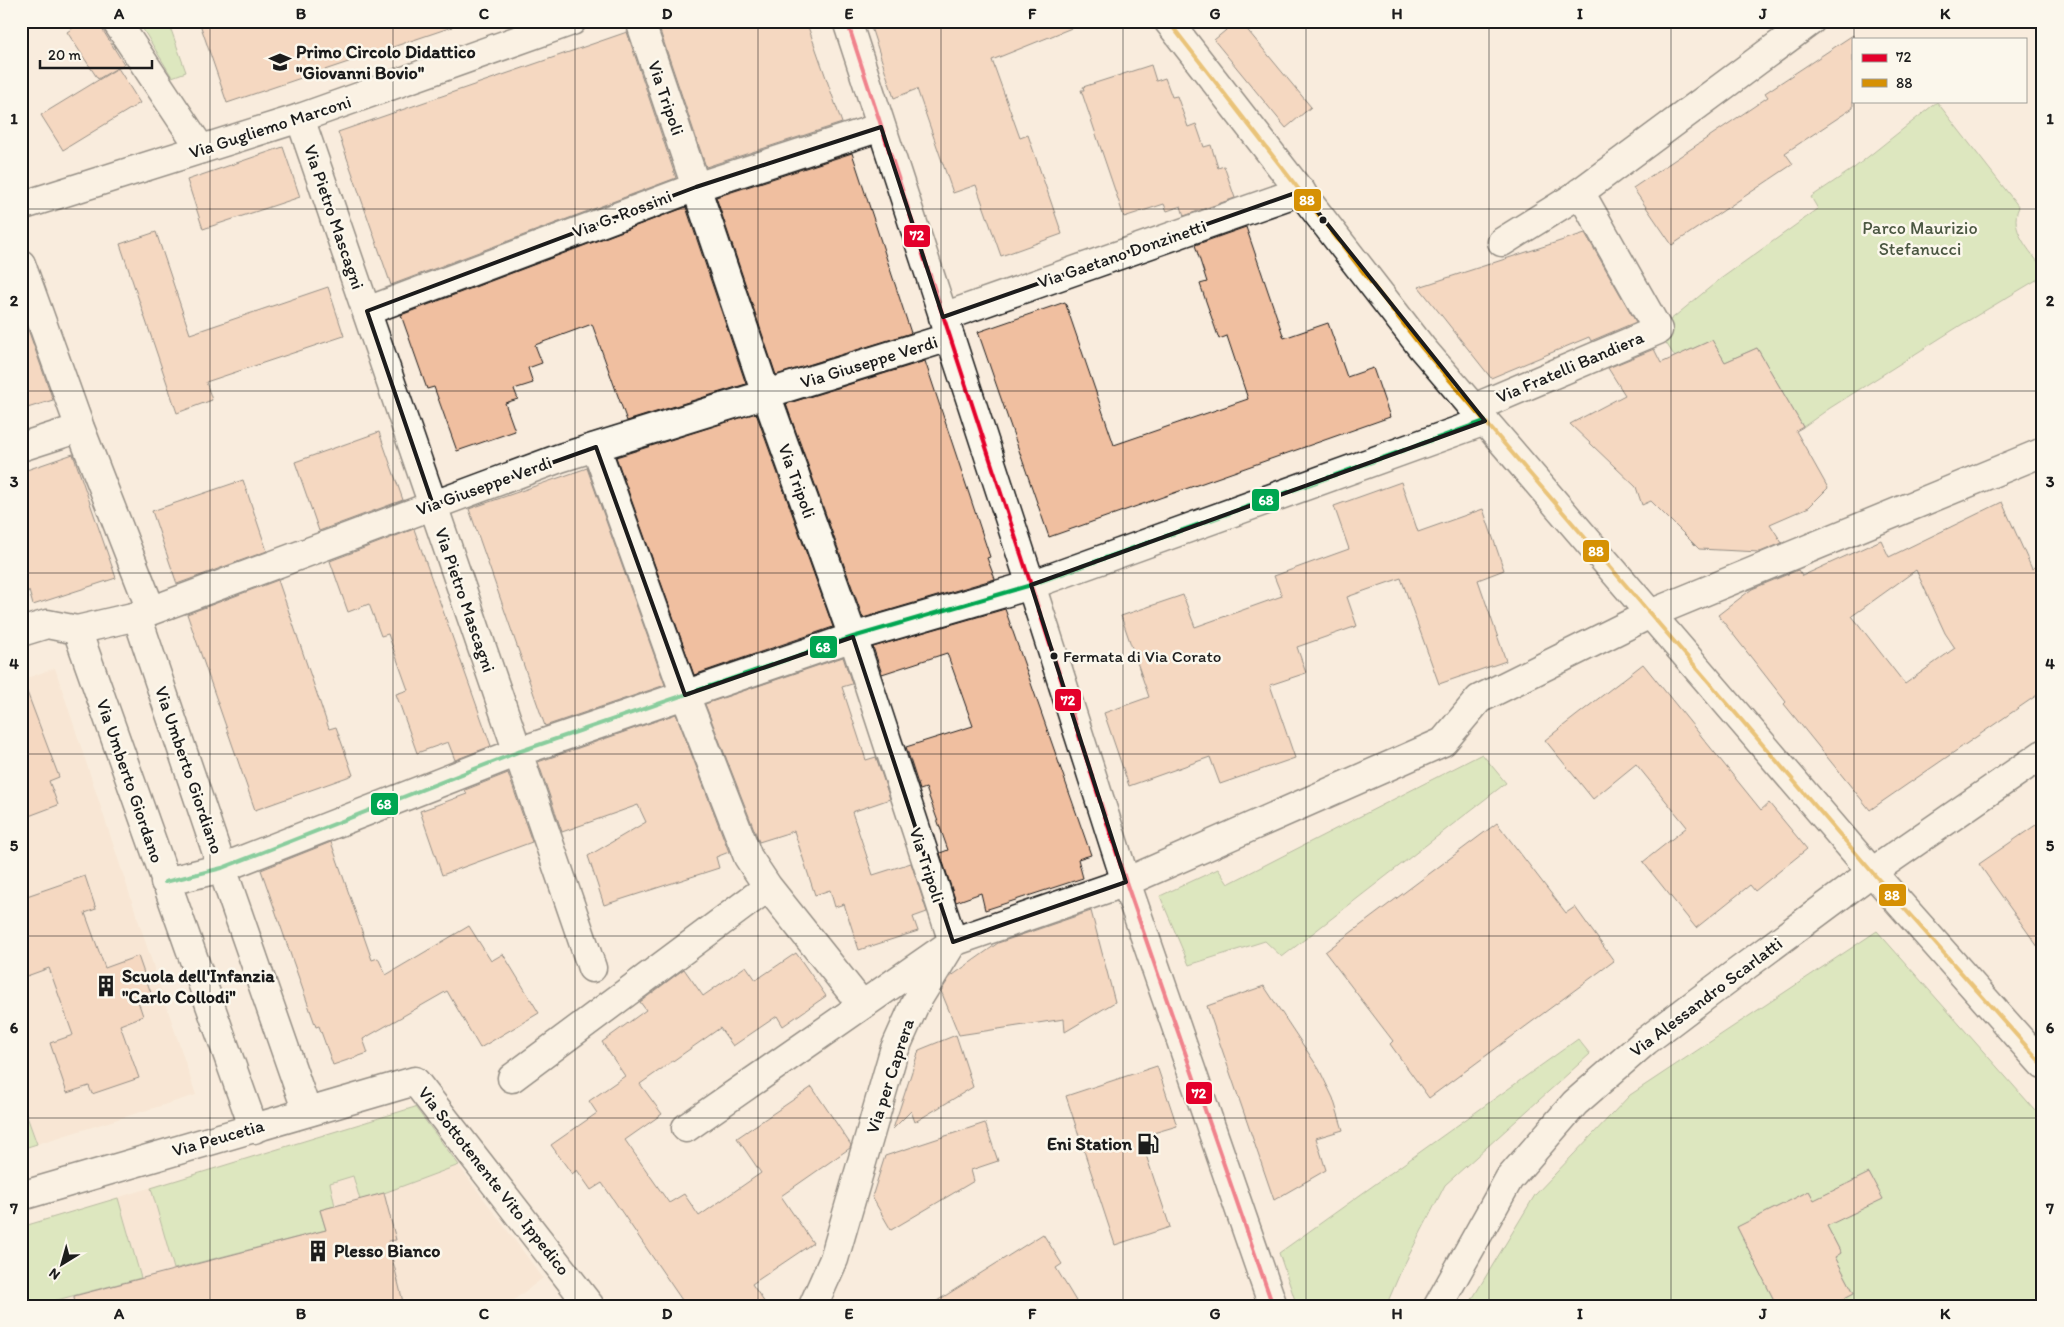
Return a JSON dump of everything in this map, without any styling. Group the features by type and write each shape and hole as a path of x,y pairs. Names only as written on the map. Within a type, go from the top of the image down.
{"street":[{"path":"116,21 201,149"},
{"name":"Via Gugliemo Marconi","path":"21,206 300,118 572,21"},
{"name":"Via Tripoli","path":"640,21 766,394 852,637 953,942"},
{"path":"847,21 1126,882 1273,1306"},
{"path":"1168,21 1422,348 1872,872 2043,1065"},
{"path":"1502,242 1580,192 1804,23"},
{"name":"Via Pietro Mascagni","path":"300,118 592,968"},
{"name":"Via G. Rossini","path":"367,311 696,187 881,127"},
{"name":"Via Gaetano Donzinetti","path":"946,327 1300,191"},
{"name":"Via Fratelli Bandiera","path":"1480,414 1658,330 1580,192"},
{"path":"21,264 144,613"},
{"name":"Via Giuseppe Verdi","path":"21,632 47,624 77,630 144,613 560,458 766,394 946,327"},
{"path":"307,1112 222,868 518,752 852,637 1031,585 1480,414"},
{"path":"21,447 80,428"},
{"path":"596,447 685,695 748,857 768,887 862,1005"},
{"path":"686,1128 953,942 1126,882 1444,742 1479,699 1650,614 2043,452"},
{"name":"Via Umberto Giordiano","path":"144,613 222,868 165,882"},
{"name":"Via Umberto Giordano","path":"77,630 254,1129"},
{"name":"Via Alessandro Scarlatti","path":"1438,1306 1509,1179 1575,1103 1646,1041 1872,872 2043,754"},
{"path":"512,1078 768,887"},
{"name":"Via per Caprera","path":"813,1306 834,1259 894,1051 914,1004 953,942"},
{"name":"Via Peucetia","path":"21,1196 416,1081"},
{"name":"Via Sottotenente Vito Ippedico","path":"416,1081 590,1306"}],"highlighted area":[{"path":"881,127 943,317 1301,191 1485,421 1031,585 1126,882 953,942 853,637 685,695 596,447 433,505 367,311 696,187"}],"shaded area":[{"path":"55,668 196,1095 37,1144 21,1100 21,680"},
{"path":"415,1107 543,1278 506,1306 21,1306 21,1227"}],"green space":[{"path":"138,21 168,21 186,72 172,77"},
{"name":"Parco Maurizio Stefanucci","path":"1937,102 2019,207 2016,215 2018,232 2043,269 2043,276 1961,325 1803,427 1757,348 1725,362 1712,340 1675,357 1658,330 1719,280 1818,209 1811,197 1854,168"},
{"path":"1482,754 1506,783 1282,957 1265,941 1189,965 1160,896 1218,869 1228,884"},
{"path":"1877,931 2043,1119 2043,1306 1836,1306 1834,1303 1854,1293 1835,1257 1841,1253 1809,1191 1738,1228 1777,1306 1468,1306 1535,1195 1630,1095"},
{"path":"1578,1039 1590,1054 1445,1185 1401,1271 1386,1306 1297,1306 1279,1253"},
{"path":"21,1100 37,1144 21,1149"},
{"path":"415,1107 459,1165 360,1200 353,1176 330,1183 335,1206 320,1210 326,1230 174,1269 151,1188"},
{"path":"118,1198 141,1278 34,1306 21,1306 21,1227"}],"building":[{"path":"83,21 97,21 124,64 98,79 67,32"},
{"name":"Primo Circolo Didattico \"Giovanni Bovio\"","path":"199,21 451,21 452,27 227,103"},
{"path":"806,21 842,123 706,167 657,22"},
{"path":"869,21 1084,21 1084,23 992,60 1020,138 1028,135 1062,234 1001,256 976,185 953,193 917,89 894,98"},
{"path":"1237,21 1240,21 1311,107 1286,128 1214,40"},
{"path":"627,32 676,178 391,285 338,132"},
{"path":"1853,35 1853,108 1785,153 1793,164 1672,245 1633,188 1768,97 1765,93"},
{"path":"1151,65 1156,81 1165,78 1172,97 1177,96 1188,127 1196,124 1204,147 1211,145 1218,168 1224,166 1235,198 1184,216 1181,206 1167,211 1164,204 1124,217 1081,90 1084,90 1083,87"},
{"path":"118,68 140,103 63,150 41,115"},
{"path":"283,147 300,197 203,229 187,180"},
{"path":"852,153 911,333 776,375 716,197"},
{"path":"686,207 746,384 627,421 592,324 535,345 542,363 528,368 533,383 514,389 518,399 505,403 515,431 457,451 434,387 427,389 401,315"},
{"path":"1246,227 1284,338 1328,323 1347,377 1373,368 1390,417 1049,537 978,332 1065,302 1114,445 1248,399 1227,336 1219,339 1200,284 1207,282 1195,245"},
{"path":"156,232 190,334 328,287 344,336 206,382 212,400 177,413 120,244"},
{"path":"1585,233 1636,322 1591,341 1589,337 1491,378 1419,287"},
{"path":"24,318 53,400 21,410 21,319"},
{"path":"1712,340 1725,362 1757,348 1803,427 1796,431 1828,488 1809,507 1770,524 1782,543 1760,552 1699,549 1651,501 1642,505 1636,487 1570,424 1625,395 1608,368 1654,349 1661,363"},
{"path":"925,361 990,557 987,558 995,579 863,618 786,404"},
{"path":"756,413 833,627 694,675 616,457"},
{"path":"379,432 403,500 319,531 295,462"},
{"path":"73,454 116,578 33,605 29,591 21,594 21,472"},
{"path":"587,468 665,685 545,726 469,509"},
{"path":"243,480 267,551 177,584 152,511"},
{"path":"1401,482 1418,532 1483,509 1504,570 1478,580 1506,661 1439,684 1401,578 1347,597 1357,626 1297,647 1306,673 1270,685 1295,758 1220,784 1210,757 1129,786 1104,713 1149,697 1121,616 1183,595 1195,627 1282,596 1274,576 1349,549 1334,506"},
{"path":"2002,502 2032,569 2043,562 2043,691 1870,810 1784,704 1786,702 1718,615 1752,589 1798,570 1802,576 1881,540 1889,557","holes":["1916,570 1945,633 1955,648 1905,684 1852,616"]},
{"path":"414,529 491,746 455,760 448,742 417,753 396,694 408,690 388,634 381,636 369,604 348,612 330,561"},
{"path":"278,580 329,729 336,727 353,775 255,810 187,614"},
{"path":"1005,609 1091,855 1078,859 1083,878 985,910 981,893 956,902 940,853 948,850 926,788 920,790 906,747 973,726 947,653 882,674 873,647"},
{"path":"843,657 852,684 842,687 866,760 876,757 890,799 852,812 873,875 911,863 927,912 913,917 918,931 859,950 844,904 835,907 830,890 815,895 794,831 759,842 705,704"},
{"path":"1643,664 1761,810 1769,803 1807,849 1755,891 1750,885 1696,928 1643,862 1687,827 1636,764 1593,799 1545,740"},
{"path":"24,684 59,777 49,781 58,805 21,819 21,685"},
{"path":"676,714 729,852 716,857 719,868 604,905 588,856 646,822 638,805 562,832 538,762"},
{"path":"508,773 532,842 442,875 420,811 467,794 465,790"},
{"path":"2043,820 2043,954 1979,864"},
{"path":"1497,823 1566,913 1575,907 1614,961 1429,1098 1390,1044 1393,1041 1325,952"},
{"path":"331,842 372,960 378,958 386,975 469,926 491,961 503,954 539,1013 480,1048 447,991 363,1039 368,1053 333,1065 319,1026 316,1027 261,870"},
{"name":"Scuola dell'Infanzia \"Carlo Collodi\"","path":"85,876 96,909 85,913 105,968 138,956 152,996 138,1001 143,1016 120,1025 139,1078 92,1094 89,1086 67,1093 50,1043 73,1035 49,968 27,976 21,959 21,898"},
{"path":"1091,911 1115,1002 1065,1032 1064,1019 959,1035 941,991 950,977 998,943"},
{"path":"796,953 826,996 783,1026 777,1016 733,1046 720,1028 640,1084 662,1114 625,1140 669,1203 684,1194 699,1216 761,1173 737,1138 812,1087 851,1145 850,1148 781,1196 813,1243 752,1284 767,1306 686,1306 602,1183 591,1190 577,1170 572,1174 551,1145 597,1113 589,1101 625,1076 602,1042 646,1010 640,1002 684,969 703,996 746,966 756,980"},
{"path":"1264,986 1319,1069 1333,1098 1343,1130 1316,1138 1326,1170 1274,1200 1207,1006"},
{"path":"956,1035 973,1087 915,1122 911,1111 893,1129 919,1050"},
{"path":"1157,1066 1177,1126 1140,1137 1170,1227 1115,1245 1066,1096"},
{"path":"985,1123 998,1161 971,1170 974,1181 891,1230 872,1197 885,1156"},
{"path":"1869,1173 1883,1199 1827,1226 1841,1253 1835,1257 1854,1293 1829,1306 1777,1306 1737,1227 1809,1191 1814,1200"},
{"name":"Plesso Bianco","path":"384,1193 396,1240 388,1241 404,1306 75,1306 74,1296 326,1230 320,1210"},
{"path":"1043,1234 1062,1264 1056,1268 1079,1306 929,1306"}],"transit line":[{"name":"72","path":"847,21 1126,882 1273,1306"},
{"name":"88","path":"1168,21 1422,348 1872,872 2043,1065"},
{"name":"68","path":"165,882 222,868 518,752 853,637 1031,585 1485,421"}],"place":[{"name":"Primo Circolo Didattico \"Giovanni Bovio\"","path":"280,62"},
{"name":"Fermata di Via Corato","path":"1054,656"},
{"name":"Scuola dell'Infanzia \"Carlo Collodi\"","path":"106,986"},
{"name":"Eni Station","path":"1148,1144"},
{"name":"Plesso Bianco","path":"318,1251"}]}
